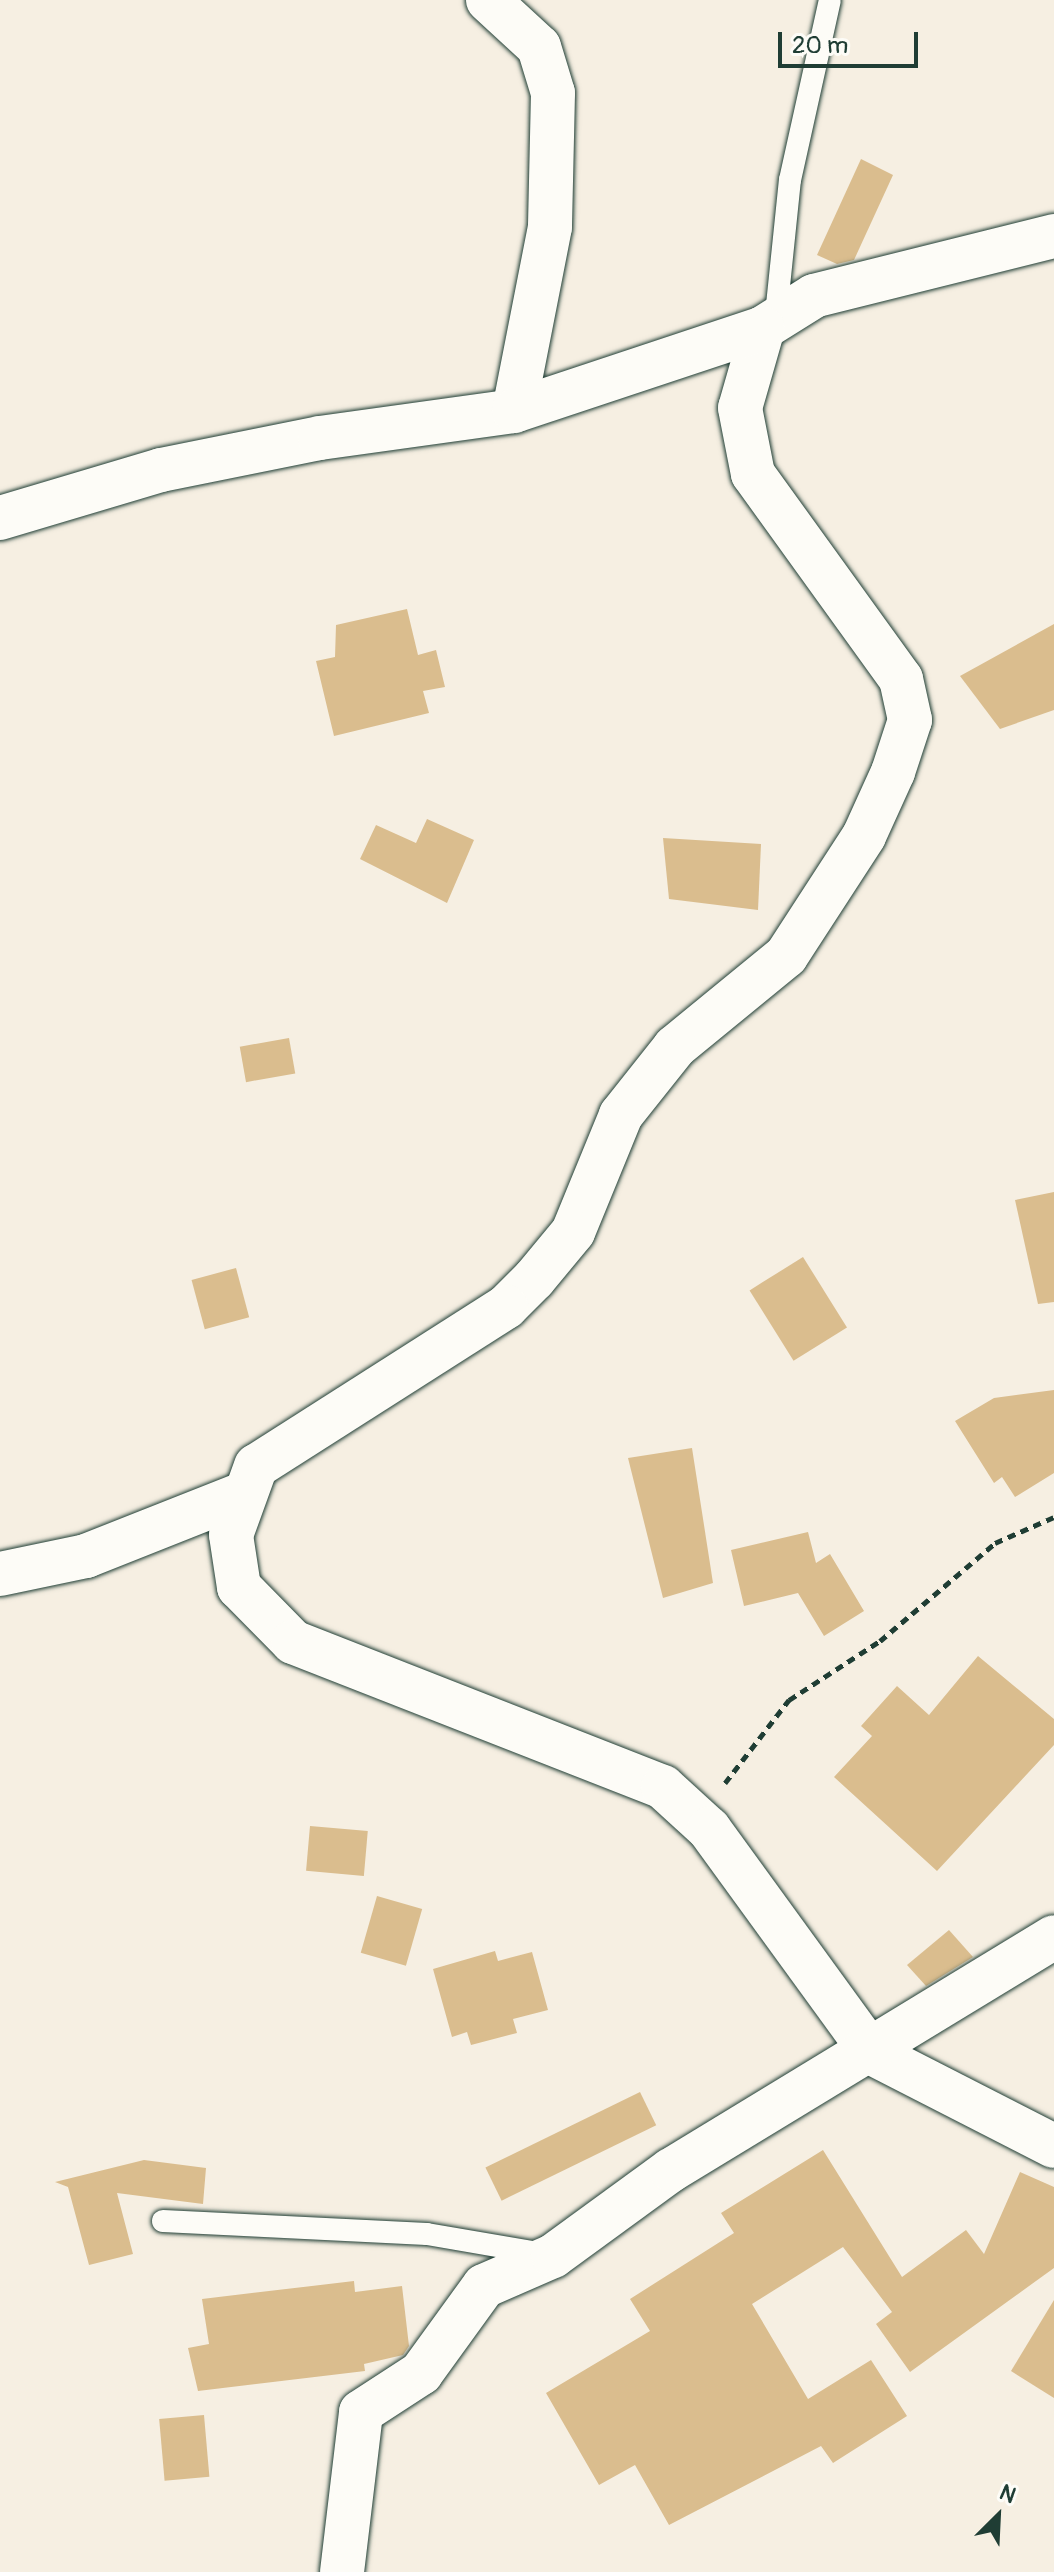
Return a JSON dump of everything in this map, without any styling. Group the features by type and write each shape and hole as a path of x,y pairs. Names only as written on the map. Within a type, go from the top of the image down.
{"street":[{"path":"488,0 539,47 553,93 550,227 514,411"},
{"path":"0,518 175,467 320,438 514,411 769,321 814,296 1054,236"},
{"path":"769,321 740,408 753,474 901,679 910,720 893,772 864,836 786,956 675,1047 621,1115 573,1232 534,1279 506,1307 256,1466 240,1495 231,1535 234,1575 249,1604 293,1642 663,1787 709,1829 872,2053 1054,2146"},
{"path":"0,1574 86,1556 240,1495"},
{"path":"342,2572 361,2412 421,2373 484,2286 553,2256 671,2170 872,2053 1054,1937"}],"lane":[{"path":"769,321 790,180 830,0"},
{"path":"163,2221 427,2234 553,2256"}],"path":[{"path":"709,1829 726,1779 789,1700 880,1641 995,1543 1054,1517"}],"building":[{"path":"861,159 893,175 854,260 837,264 817,255"},
{"path":"407,609 418,655 436,650 445,687 423,691 429,713 334,736 316,661 335,657 336,625"},
{"path":"1054,624 1054,710 1000,729 960,676"},
{"path":"427,819 474,840 447,903 360,859 376,825 416,843"},
{"path":"663,838 761,844 758,910 669,899"},
{"path":"289,1038 295,1073 246,1082 240,1047"},
{"path":"1054,1192 1054,1302 1038,1304 1015,1200"},
{"path":"803,1257 847,1327 794,1361 750,1290"},
{"path":"236,1268 249,1317 205,1329 192,1280"},
{"path":"1054,1390 1054,1473 1015,1497 1002,1477 994,1483 955,1421 994,1398"},
{"path":"692,1448 713,1583 663,1598 628,1458"},
{"path":"808,1532 816,1563 830,1554 864,1611 824,1636 798,1593 744,1606 731,1550"},
{"path":"978,1656 1054,1719 1054,1745 937,1871 834,1777 872,1736 861,1726 897,1686 929,1715"},
{"path":"310,1826 368,1831 364,1876 306,1871"},
{"path":"377,1896 422,1909 406,1966 361,1953"},
{"path":"949,1930 973,1957 926,1986 907,1965"},
{"path":"495,1951 498,1961 532,1952 548,2010 513,2019 517,2033 471,2045 467,2032 452,2037 433,1969"},
{"path":"640,2092 656,2125 502,2201 485,2167"},
{"path":"823,2150 902,2277 966,2230 984,2254 1020,2172 1054,2187 1054,2268 910,2372 876,2324 892,2312 843,2247 752,2304 808,2399 871,2360 907,2416 833,2463 821,2446 669,2525 635,2465 599,2485 546,2393 650,2331 630,2299 734,2233 721,2213"},
{"path":"144,2160 206,2168 203,2204 117,2193 133,2254 89,2265 68,2187 55,2182"},
{"path":"354,2281 355,2292 402,2286 409,2346 403,2355 364,2364 365,2371 198,2391 188,2348 209,2344 202,2299"},
{"path":"1054,2300 1054,2398 1011,2371"},
{"path":"204,2415 209,2477 165,2481 159,2419"}]}
